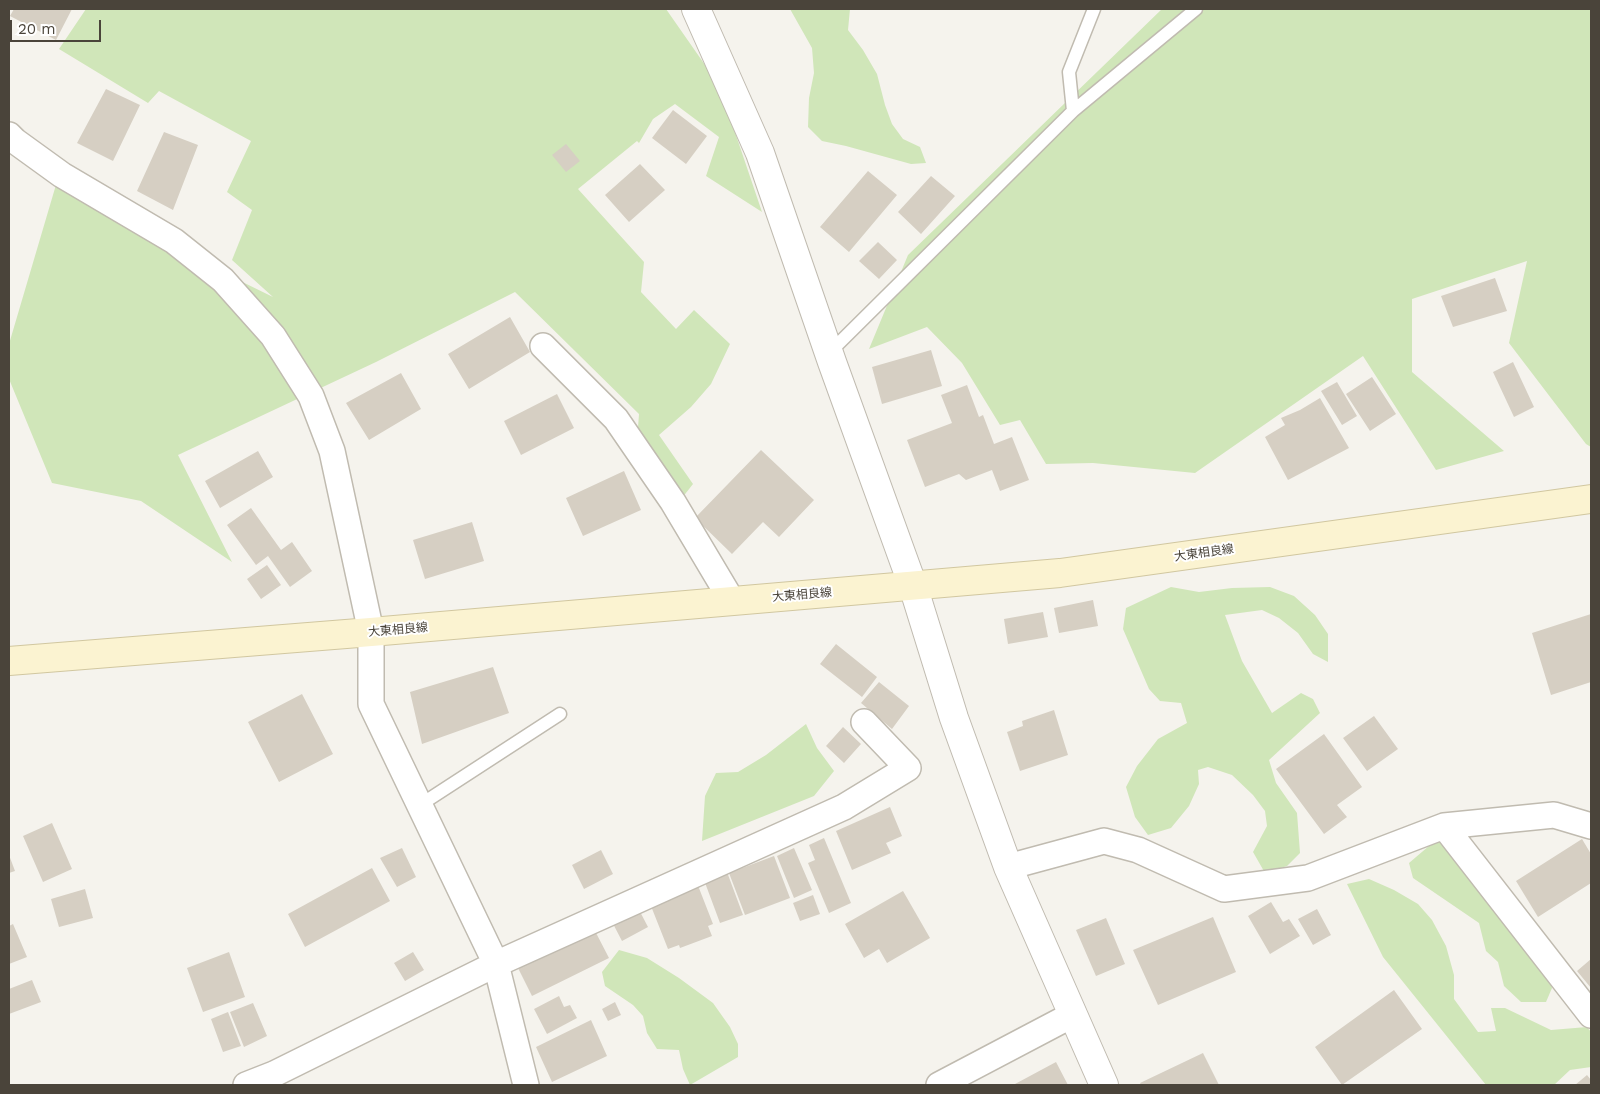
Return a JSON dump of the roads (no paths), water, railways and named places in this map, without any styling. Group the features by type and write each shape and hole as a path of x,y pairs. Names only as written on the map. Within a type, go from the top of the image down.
{"main road":[{"name":"大東相良線","path":"9,661 1060,573 1591,499"}],"street":[{"path":"696,9 760,153 829,353 913,586 954,718 1008,867 1104,1085"},
{"path":"9,135 62,175 174,241 223,280 273,336 311,396 332,451 371,632 371,704 496,964 526,1085"},
{"path":"543,346 616,419 673,502 732,601"},
{"path":"246,1085 274,1074 496,964 844,807 908,768 864,722"},
{"path":"1008,867 1104,841 1138,850 1224,889 1308,878 1444,826 1554,815 1591,826"},
{"path":"1444,826 1591,1015"},
{"path":"939,1085 1072,1014"}],"lane":[{"path":"1073,111 1069,72 1094,9"},
{"path":"829,353 1073,111 1196,9"},
{"path":"420,805 560,714"}]}
